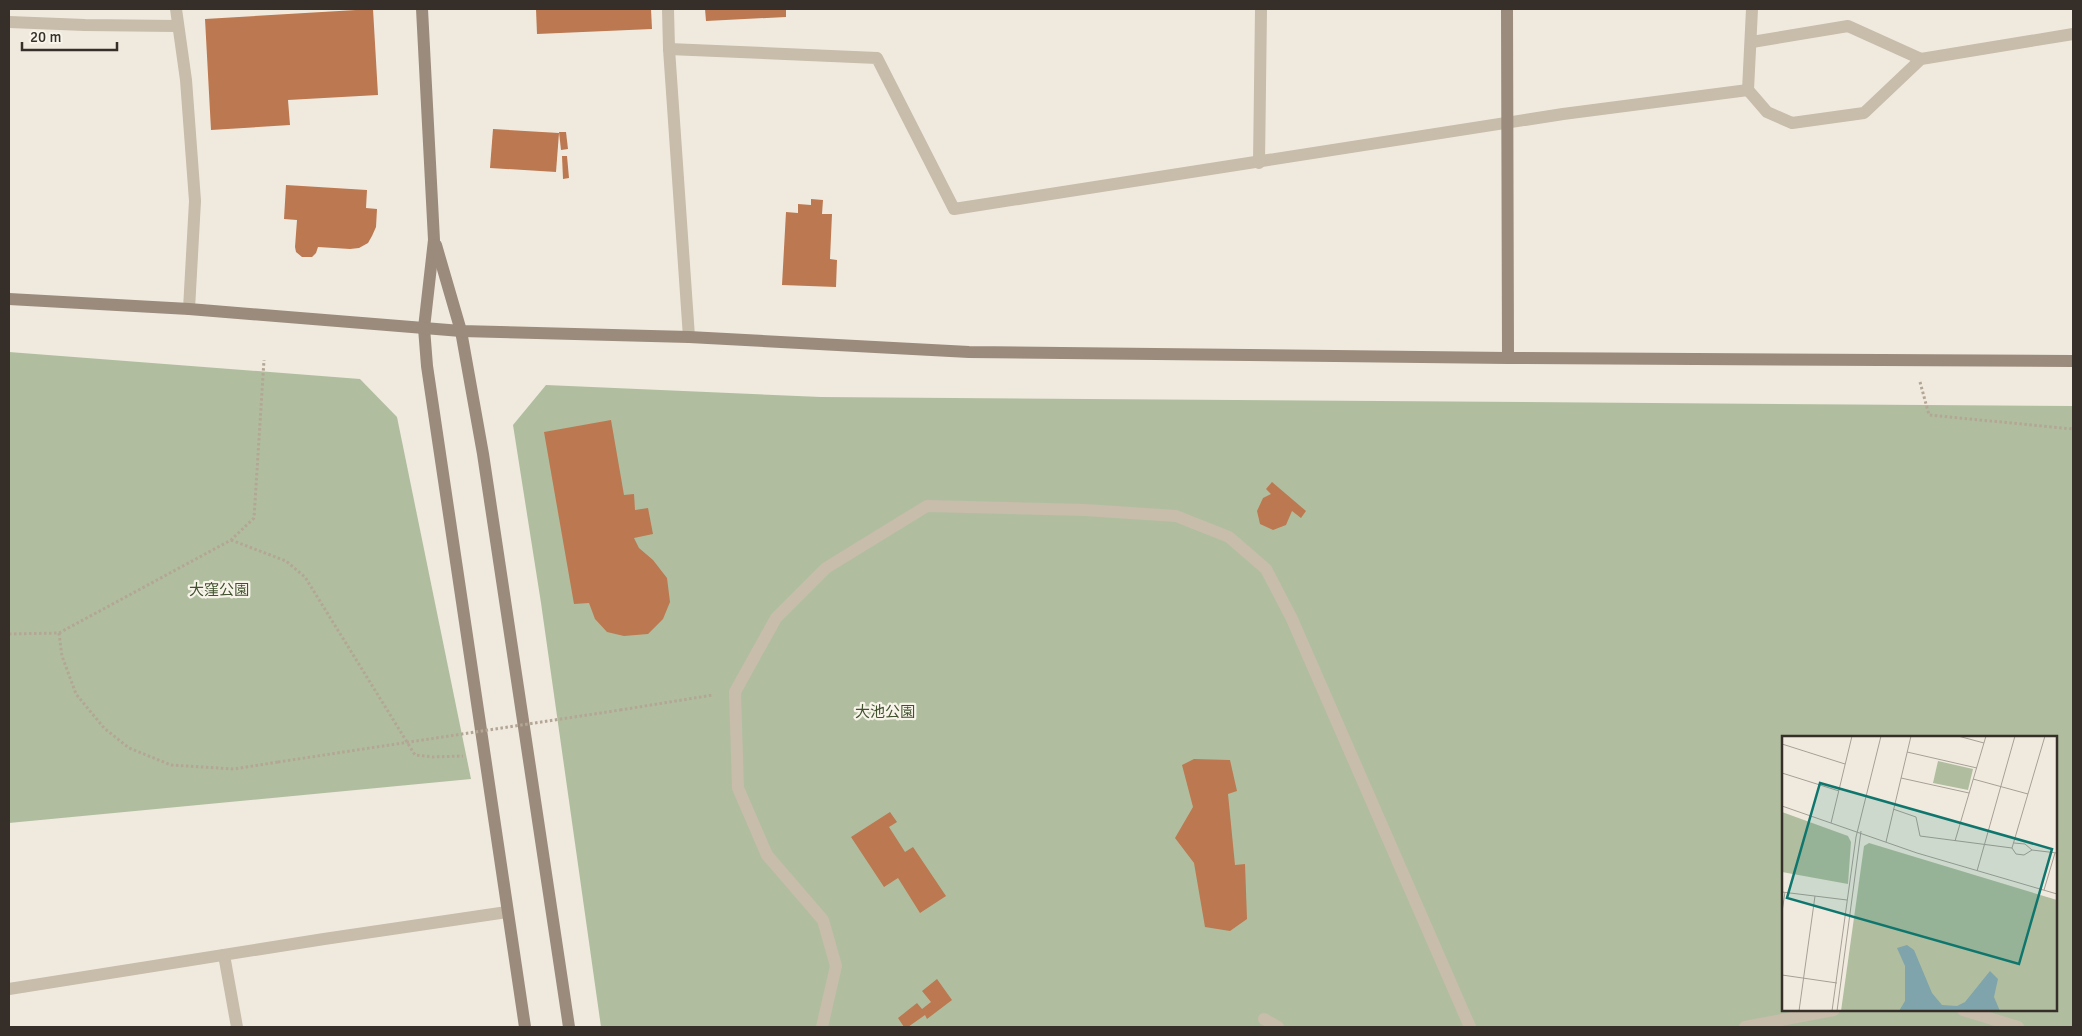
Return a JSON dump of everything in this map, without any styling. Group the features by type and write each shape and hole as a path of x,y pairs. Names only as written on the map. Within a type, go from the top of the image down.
{"street":[{"path":"176,9 186,80 195,201 189,310"},
{"path":"422,9 434,240 424,328 427,366 525,1027"},
{"path":"668,9 669,49 689,337"},
{"path":"1259,163 1260,9"},
{"path":"1507,9 1508,358"},
{"path":"1752,9 1752,42 1748,90 1767,112 1792,123 1864,113 1921,59"},
{"path":"9,22 177,26"},
{"path":"1752,42 1848,26 1921,59 2073,34"},
{"path":"669,49 876,58 954,209 1259,163 1563,114 1748,90"},
{"path":"434,240 461,331 483,454 569,1027"},
{"path":"9,300 189,310 461,331 689,337 969,352 1508,358 2073,361"},
{"path":"822,1027 836,966 823,920 768,855 738,788 735,692 776,618 826,568 927,506 1085,510 1176,516 1229,537 1266,569 1292,619 1470,1027"},
{"path":"9,989 224,954 507,912"},
{"path":"224,954 237,1027"},
{"path":"1745,1027 1829,1011"},
{"path":"1966,1011 2018,1027"},
{"path":"1264,1019 1278,1027"}],"path":[{"path":"9,634 59,633 231,540 254,518 264,360"},
{"path":"1914,361 1929,415 2073,429"},
{"path":"231,540 286,561 305,578 415,755 433,757 463,756"},
{"path":"59,633 62,656 76,694 104,728 130,748 171,764 234,769 735,692"}],"green space":[{"name":"大窪公園","path":"9,352 360,379 397,417 471,779 9,823"},
{"name":"大池公園","path":"546,385 821,397 2073,406 2073,1027 601,1027 541,603 513,425"}],"building":[{"path":"373,9 378,95 288,100 290,125 211,130 205,19"},
{"path":"536,9 651,9 652,29 537,34"},
{"path":"705,9 786,9 786,17 706,21"},
{"path":"493,129 559,133 556,172 490,168"},
{"path":"559,132 566,132 568,149 561,150"},
{"path":"562,156 567,156 569,178 563,179"},
{"path":"286,185 367,190 366,208 377,209 376,227 368,243 359,248 350,249 318,247 312,257 302,257 296,252 295,247 297,220 284,219"},
{"path":"811,199 823,200 822,214 832,214 830,259 837,260 836,287 782,285 786,212 798,213 798,204 811,205"},
{"path":"611,420 624,495 634,494 635,510 648,508 653,534 634,538 639,548 653,560 667,578 670,602 663,619 648,634 624,636 607,632 595,619 589,603 574,604 544,432"},
{"path":"1272,482 1306,511 1301,518 1292,511 1286,525 1273,530 1260,524 1257,511 1263,498 1271,494 1266,489"},
{"path":"1194,759 1230,760 1237,791 1228,794 1235,865 1245,864 1247,919 1230,931 1205,927 1194,863 1175,838 1193,807 1182,765"},
{"path":"890,812 897,822 889,827 905,852 913,847 946,896 920,913 898,878 884,887 851,837"},
{"path":"937,979 952,1000 927,1019 925,1015 908,1027 904,1027 898,1018 917,1003 922,1009 931,1002 922,991"}]}
